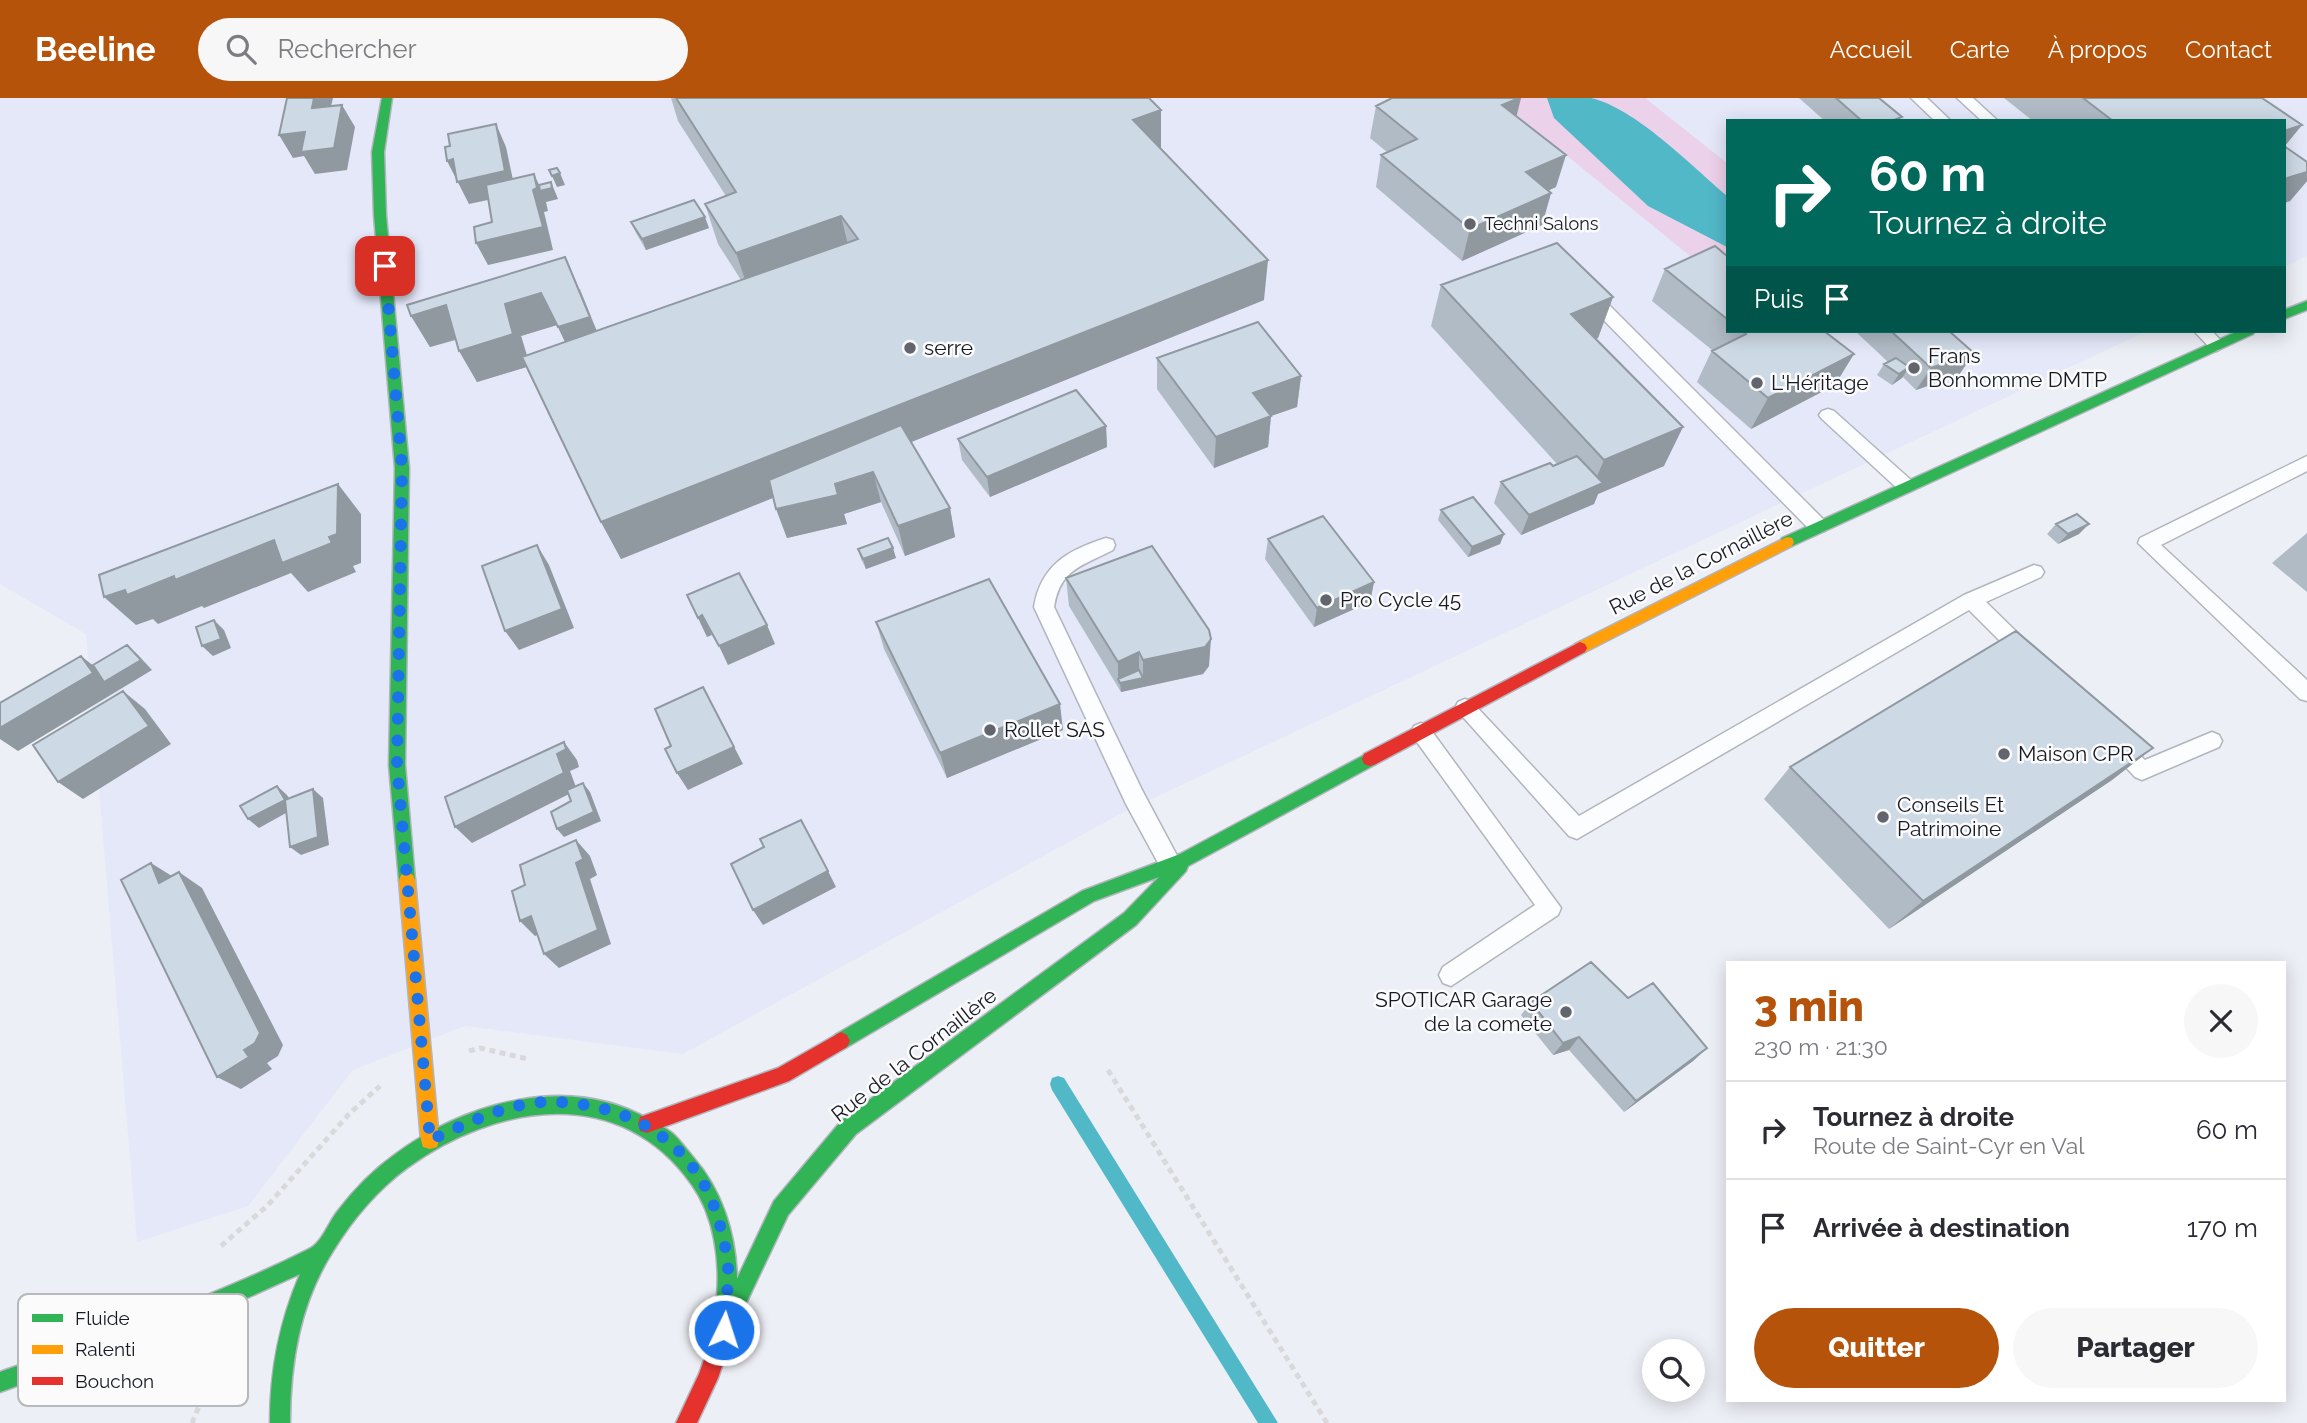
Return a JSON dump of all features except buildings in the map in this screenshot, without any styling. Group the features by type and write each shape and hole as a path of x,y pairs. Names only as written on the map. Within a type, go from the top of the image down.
{"main road":[{"path":"387,98 378,152 380,215 402,468 397,765 430,1140"},
{"path":"2286,314 2307,304"},
{"name":"Rue de la Cornaillère","path":"647,1124 783,1075 1088,897 1179,862 1465,708 1818,526 2244,333"},
{"name":"Rue de la Cornaillère","path":"724,1330 782,1208 849,1127 1130,919 1179,862"},
{"path":"280,1423 276,1388 288,1321 317,1256 368,1190 430,1140 486,1114 544,1102 598,1106 647,1124 688,1158 716,1206 729,1265 724,1330 705,1389 686,1423"},
{"path":"234,1294 317,1256"},
{"path":"0,1382 18,1376"}],"lane":[{"path":"1918,98 1942,119"},
{"path":"1964,98 1989,119"},
{"path":"1571,277 1818,526"},
{"path":"2204,333 2217,345"},
{"path":"1828,415 1906,486"},
{"path":"2307,463 2147,543 2307,693"},
{"path":"1106,545 1054,572 1045,590 1044,607 1134,797 1179,862"},
{"path":"1465,708 1577,829 1971,600 2034,572"},
{"path":"1971,600 2038,667"},
{"path":"2094,724 2142,771 2212,741"},
{"path":"1421,732 1550,908 1451,975"}],"path":[{"path":"423,1062 480,1048 530,1060"},
{"path":"1108,1070 1327,1423"}],"shaded area":[{"path":"0,98 2307,98 2307,256 2286,266 2286,119 1726,119 1726,333 2143,333 1120,814 683,1054 465,1026 353,1070 248,1206 137,1242 86,634 0,584"},
{"path":"1496,98 1645,98 1726,162 1726,285"}],"water":[{"path":"1547,98 1591,98 1626,113 1644,125 1726,195 1726,246 1648,206 1554,118"}],"waterway":[{"path":"1058,1084 1269,1423"}],"traffic: fast":[{"path":"387,98 378,152 380,215 402,468 397,765 407,880"},
{"path":"2286,314 2307,305"},
{"path":"1787,542 2245,333"},
{"path":"841,1041 1088,896 1186,859 1370,759"},
{"path":"733,1309 781,1208 849,1127 1130,919 1180,866"},
{"path":"280,1423 280,1391 289,1330 311,1272 343,1219 363,1195 398,1163 440,1136 486,1117 533,1106 581,1105 625,1116 666,1140 699,1178 717,1215 726,1254 727,1295 722,1336"},
{"path":"234,1294 317,1256"},
{"path":"0,1382 18,1376"}],"traffic: slow":[{"path":"1580,648 1787,542"},
{"path":"407,880 430,1140"}],"traffic: jam":[{"path":"1370,759 1580,648"},
{"path":"647,1124 783,1075 841,1041"},
{"path":"686,1423 708,1378 722,1336"}],"place":[{"name":"Techni Salons","path":"1470,224"},
{"name":"serre","path":"910,348"},
{"name":"Frans Bonhomme DMTP","path":"1914,368"},
{"name":"L'Héritage","path":"1757,383"},
{"name":"Pro Cycle 45","path":"1326,600"},
{"name":"Rollet SAS","path":"990,730"},
{"name":"Maison CPR","path":"2004,754"},
{"name":"Conseils Et Patrimoine","path":"1883,817"},
{"name":"SPOTICAR Garage de la comete","path":"1566,1012"}],"route":[{"path":"385,266 402,468 397,765 430,1140 486,1114 544,1102 598,1106 647,1124 688,1158 716,1206 729,1265 724,1330"}]}
